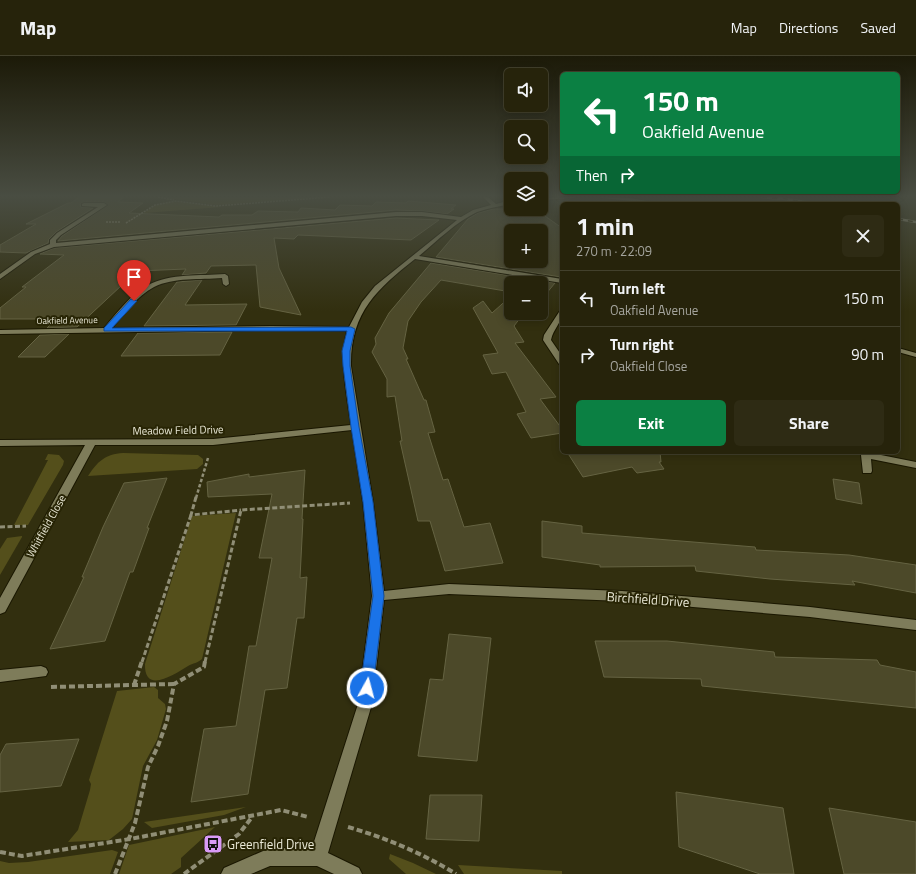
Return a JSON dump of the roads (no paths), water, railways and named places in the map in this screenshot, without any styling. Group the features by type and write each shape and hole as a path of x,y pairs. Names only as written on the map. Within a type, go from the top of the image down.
{"street":[{"path":"53,245 53,240 58,235"},
{"path":"0,277 33,253 53,245 156,235"},
{"path":"318,857 365,704 378,596 368,502 355,427 346,351 351,329 366,301 384,281 442,235"},
{"path":"414,257 560,281"},
{"path":"106,330 151,286 165,281 224,276 226,284"},
{"path":"560,317 548,335 547,340 560,359"},
{"name":"Oakfield Avenue","path":"0,332 351,329"},
{"path":"900,351 916,355"},
{"name":"Meadow Field Drive","path":"0,443 91,444 213,442 355,427"},
{"name":"Whitfield Close","path":"0,609 91,444"},
{"path":"867,470 866,456 916,465"},
{"name":"Birchfield Drive","path":"378,596 449,589 622,596 810,612 916,625"},
{"path":"0,676 41,672"},
{"path":"230,874 270,857 318,857 353,874"}],"place":[{"name":"Greenfield Drive","path":"213,844"}]}
